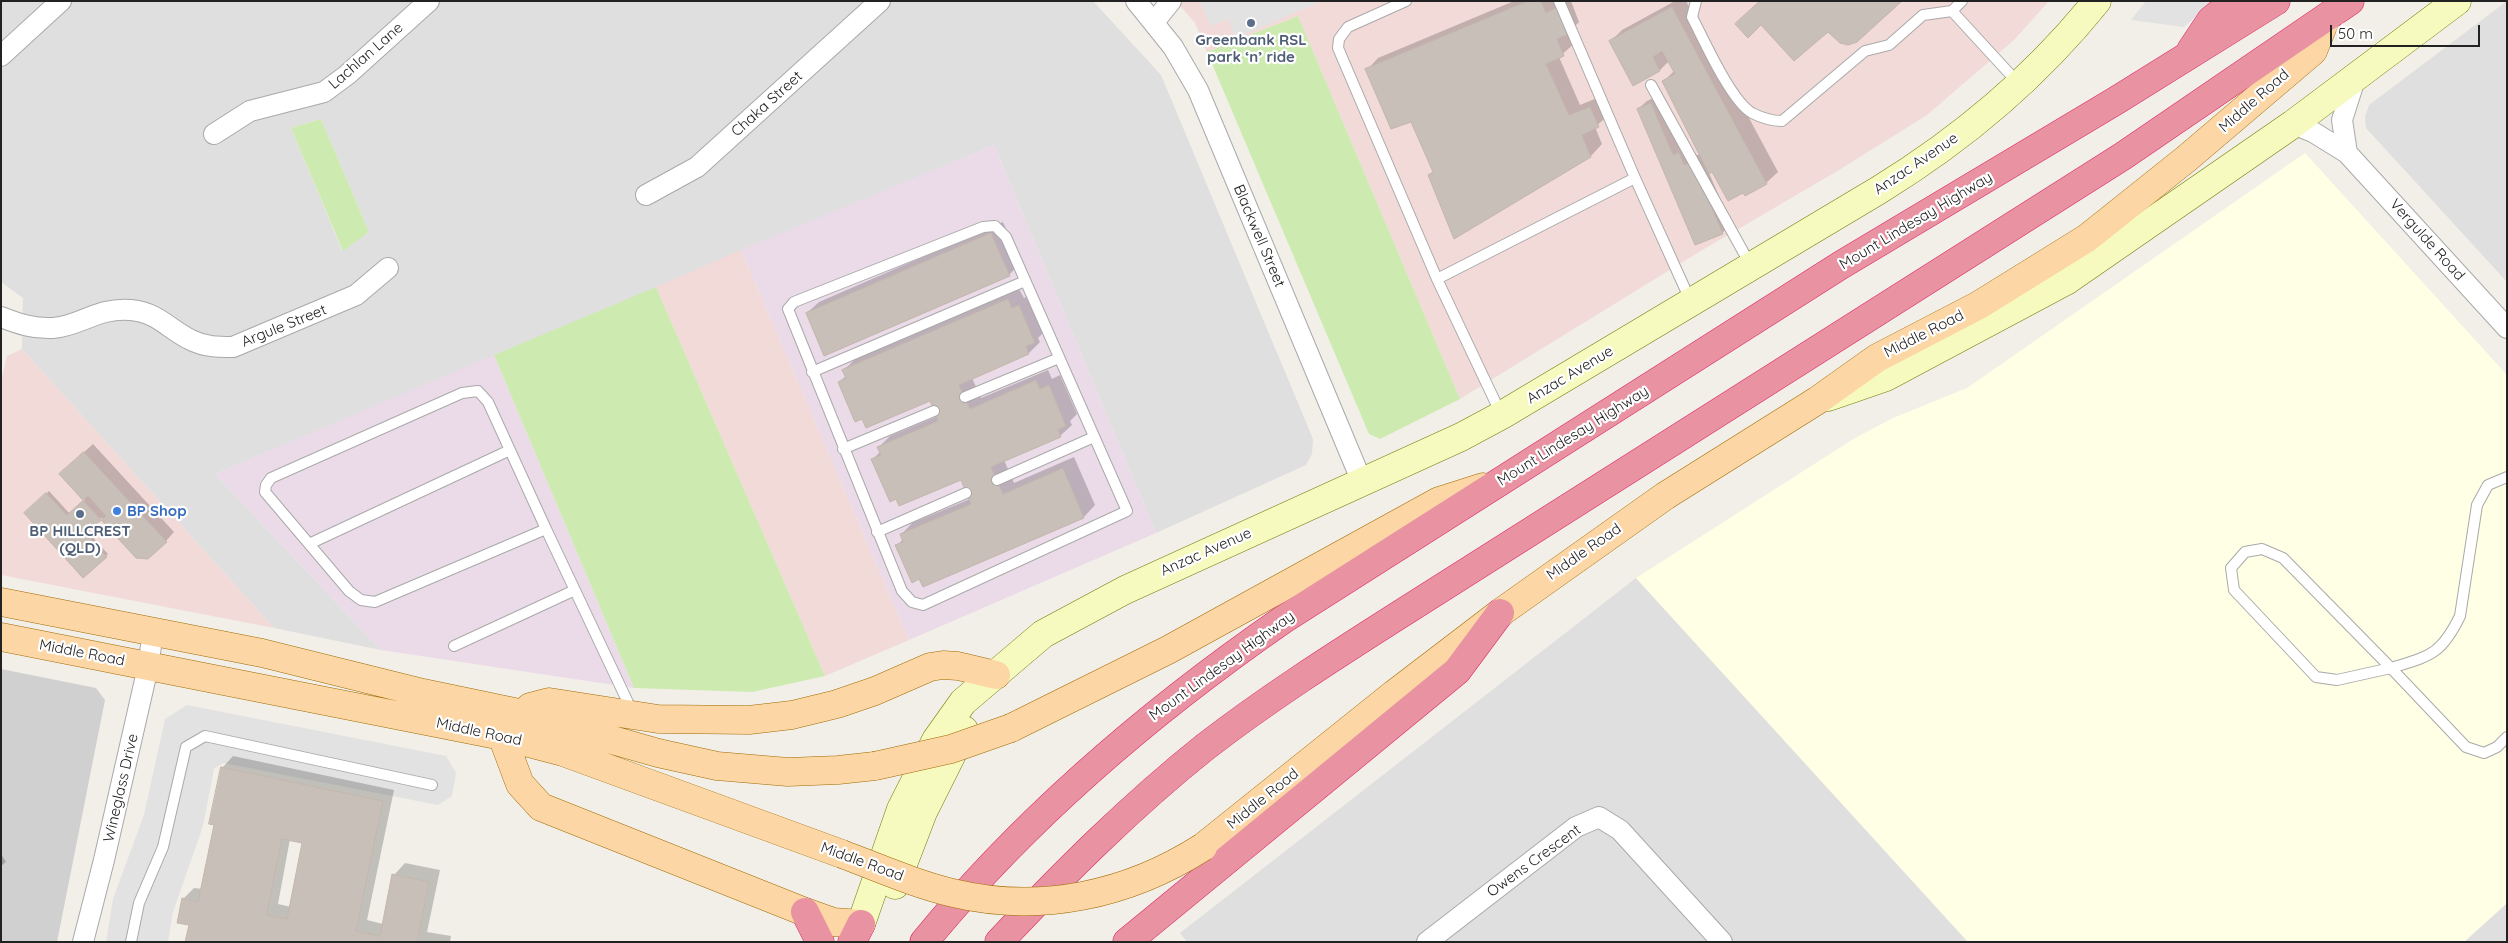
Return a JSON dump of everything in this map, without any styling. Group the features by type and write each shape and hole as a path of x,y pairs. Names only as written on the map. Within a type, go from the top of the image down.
{"highway":[{"path":"2185,59 2211,20 2235,1"},
{"name":"Mount Lindesay Highway","path":"924,942 984,873 1022,833 1155,714 1224,660 1284,619 1841,265 2185,59 2276,1"},
{"path":"999,942 1064,874 1132,809 1207,746 1275,697 1399,615 2123,156 2350,1"},
{"path":"1127,942 1457,671 1500,614"},
{"path":"805,912 820,942"}],"main road":[{"name":"Anzac Avenue","path":"856,933 881,912 889,900 907,849 938,781 963,731 996,675 1043,634 1076,614 1124,590 1461,437 1502,416 1907,173 1985,115 2020,85 2078,25 2097,1"},
{"path":"1818,400 1886,377 2066,281 2293,124 2456,1"},
{"name":"Middle Road","path":"1,638 502,736 580,758 936,888 981,899 1010,902 1055,900 1102,893 1145,878 1180,862 1203,847 1394,694 1500,614 1665,496 1818,400 1877,358 1980,305 2095,233 2186,159 2312,51 2326,18"},
{"name":"Middle Road","path":"1,602 262,653 423,693 514,712 658,753 716,766 788,772 838,770 875,766 951,749 1011,728 1168,650 1439,501 1501,482"},
{"path":"514,712 549,702 635,716 706,721 783,716 837,704 875,691 930,667 943,664 996,675"},
{"path":"502,736 520,784 540,807 856,933"}],"street":[{"path":"1,56 61,1"},
{"name":"Lachlan Lane","path":"214,134 250,111 324,92 347,75 429,1"},
{"name":"Chaka Street","path":"646,195 697,167 880,1"},
{"name":"Blackwell Street","path":"1136,1 1155,21 1174,47 1198,90 1362,482"},
{"path":"1155,21 1171,1"},
{"path":"2348,153 2342,120 2355,79"},
{"name":"Vergulde Road","path":"2293,124 2313,132 2348,153 2507,328"},
{"name":"Argule Street","path":"1,317 24,326 54,328 109,310 132,310 155,315 191,340 211,346 232,347 356,295 388,268"},
{"name":"Wineglass Drive","path":"83,942 104,860 148,666 153,632"},
{"name":"Owens Crescent","path":"1427,942 1576,827 1599,818 1620,830 1722,942"}],"lane":[{"path":"1406,1 1348,27 1339,39 1338,48 1437,278 1502,416"},
{"path":"1559,1 1691,302"},
{"path":"1693,3 1692,17 1733,92 1751,112 1771,121 1782,121 1865,51 1889,45 1922,15 1952,11 1962,1"},
{"path":"1952,11 2020,85"},
{"path":"1651,85 1752,266"},
{"path":"1437,278 1635,178"},
{"path":"995,226 1006,237 1025,281 1126,511 923,605 912,602 902,591 877,532 788,309 794,302 983,227 995,226"},
{"path":"812,372 1025,281"},
{"path":"965,398 1059,358"},
{"path":"546,529 375,602 361,600 348,592 265,492 266,485 271,478 462,393 478,392 488,402 635,716"},
{"path":"844,449 934,411"},
{"path":"997,480 1094,438"},
{"path":"309,544 510,450"},
{"path":"2507,477 2488,485 2477,505 2460,616 2452,633 2431,656 2391,668 2337,680 2316,677 2234,590 2231,568 2245,552 2262,549 2283,558 2391,668 2466,747 2484,753 2496,747 2507,737"},
{"path":"877,532 966,493"},
{"path":"454,646 575,590"},
{"path":"131,942 139,903 163,846 186,747 205,736 432,785"}],"shaded area":[{"path":"1,1 1093,1 1161,75 1313,439 1312,454 1306,465 1156,533 994,145 215,474 381,650 274,628 22,349 23,298 1,282","holes":["321,119 369,232 342,250 291,128"]},
{"path":"1176,1 2049,1 2014,40 1927,115 1460,399 1298,16 1207,52 1195,23"},
{"name":"Greenbank RSL park ‘n’ ride","path":"1200,1 1322,1 1236,38 1228,19 1211,26"},
{"path":"2146,1 2213,1 2184,27 2131,20"},
{"path":"2507,1 2507,282 2366,128 2365,117 2369,105"},
{"path":"994,145 1156,533 909,640 741,250"},
{"path":"2305,153 2507,375 2507,903 2464,942 1968,942 1636,578 1855,438 1893,418 1967,388"},
{"path":"741,250 909,640 825,676 656,287"},
{"path":"22,349 274,628 1,575 1,382 7,356"},
{"path":"494,355 634,688 381,650 215,474"},
{"path":"1636,578 1968,942 1187,942 1180,933"},
{"path":"1,669 96,688 105,700 57,942 1,942"},
{"path":"187,705 446,756 456,773 452,796 438,805 223,763 214,769 203,826 173,912 168,942 106,942 113,899 144,815 165,719"},
{"path":"2507,903 2507,942 2464,942"}],"green space":[{"path":"1298,16 1460,399 1380,439 1369,434 1207,52"},
{"path":"321,119 369,232 343,251 291,128"},
{"path":"656,287 825,676 752,692 634,688 494,355"}],"building":[{"path":"1528,1 1541,1 1546,13 1557,7 1569,34 1557,39 1564,56 1546,64 1569,115 1590,107 1599,127 1582,135 1591,157 1454,239 1428,175 1433,172 1411,122 1391,129 1365,69"},
{"path":"1760,1 1902,1 1857,42 1848,45 1840,43 1828,32 1794,61 1761,25 1748,38 1735,24"},
{"path":"1672,7 1767,184 1745,196 1743,193 1728,201 1712,172 1709,174 1662,81 1675,74 1662,51 1653,57 1660,71 1633,86 1609,41"},
{"path":"1651,103 1673,155 1679,152 1684,165 1692,162 1723,234 1695,245 1637,109"},
{"path":"991,233 1010,276 824,356 806,313"},
{"path":"1008,299 1012,308 1019,305 1035,343 1026,346 1029,354 959,385 970,409 1036,380 1040,389 1049,385 1066,426 1058,430 1061,437 991,467 1003,494 1063,468 1084,518 923,587 919,579 912,583 895,545 903,542 900,534 971,504 961,480 899,506 896,499 890,502 871,459 881,455 877,447 938,421 930,401 866,428 862,419 855,422 838,382 846,378 842,370"},
{"path":"84,452 167,542 148,559 136,558 59,474"},
{"path":"46,493 67,515 88,496 106,516 85,534 107,557 83,578 24,513"},
{"path":"221,767 383,801 356,931 380,936 392,874 429,882 417,942 185,942 189,925 177,923 182,898 198,902 214,825 209,824","holes":["282,839 302,843 287,919 267,915"]}],"place":[{"name":"Greenbank RSL park ‘n’ ride","path":"1251,23"},
{"name":"BP Shop","path":"117,511"},
{"name":"BP HILLCREST (QLD)","path":"80,514"}]}
